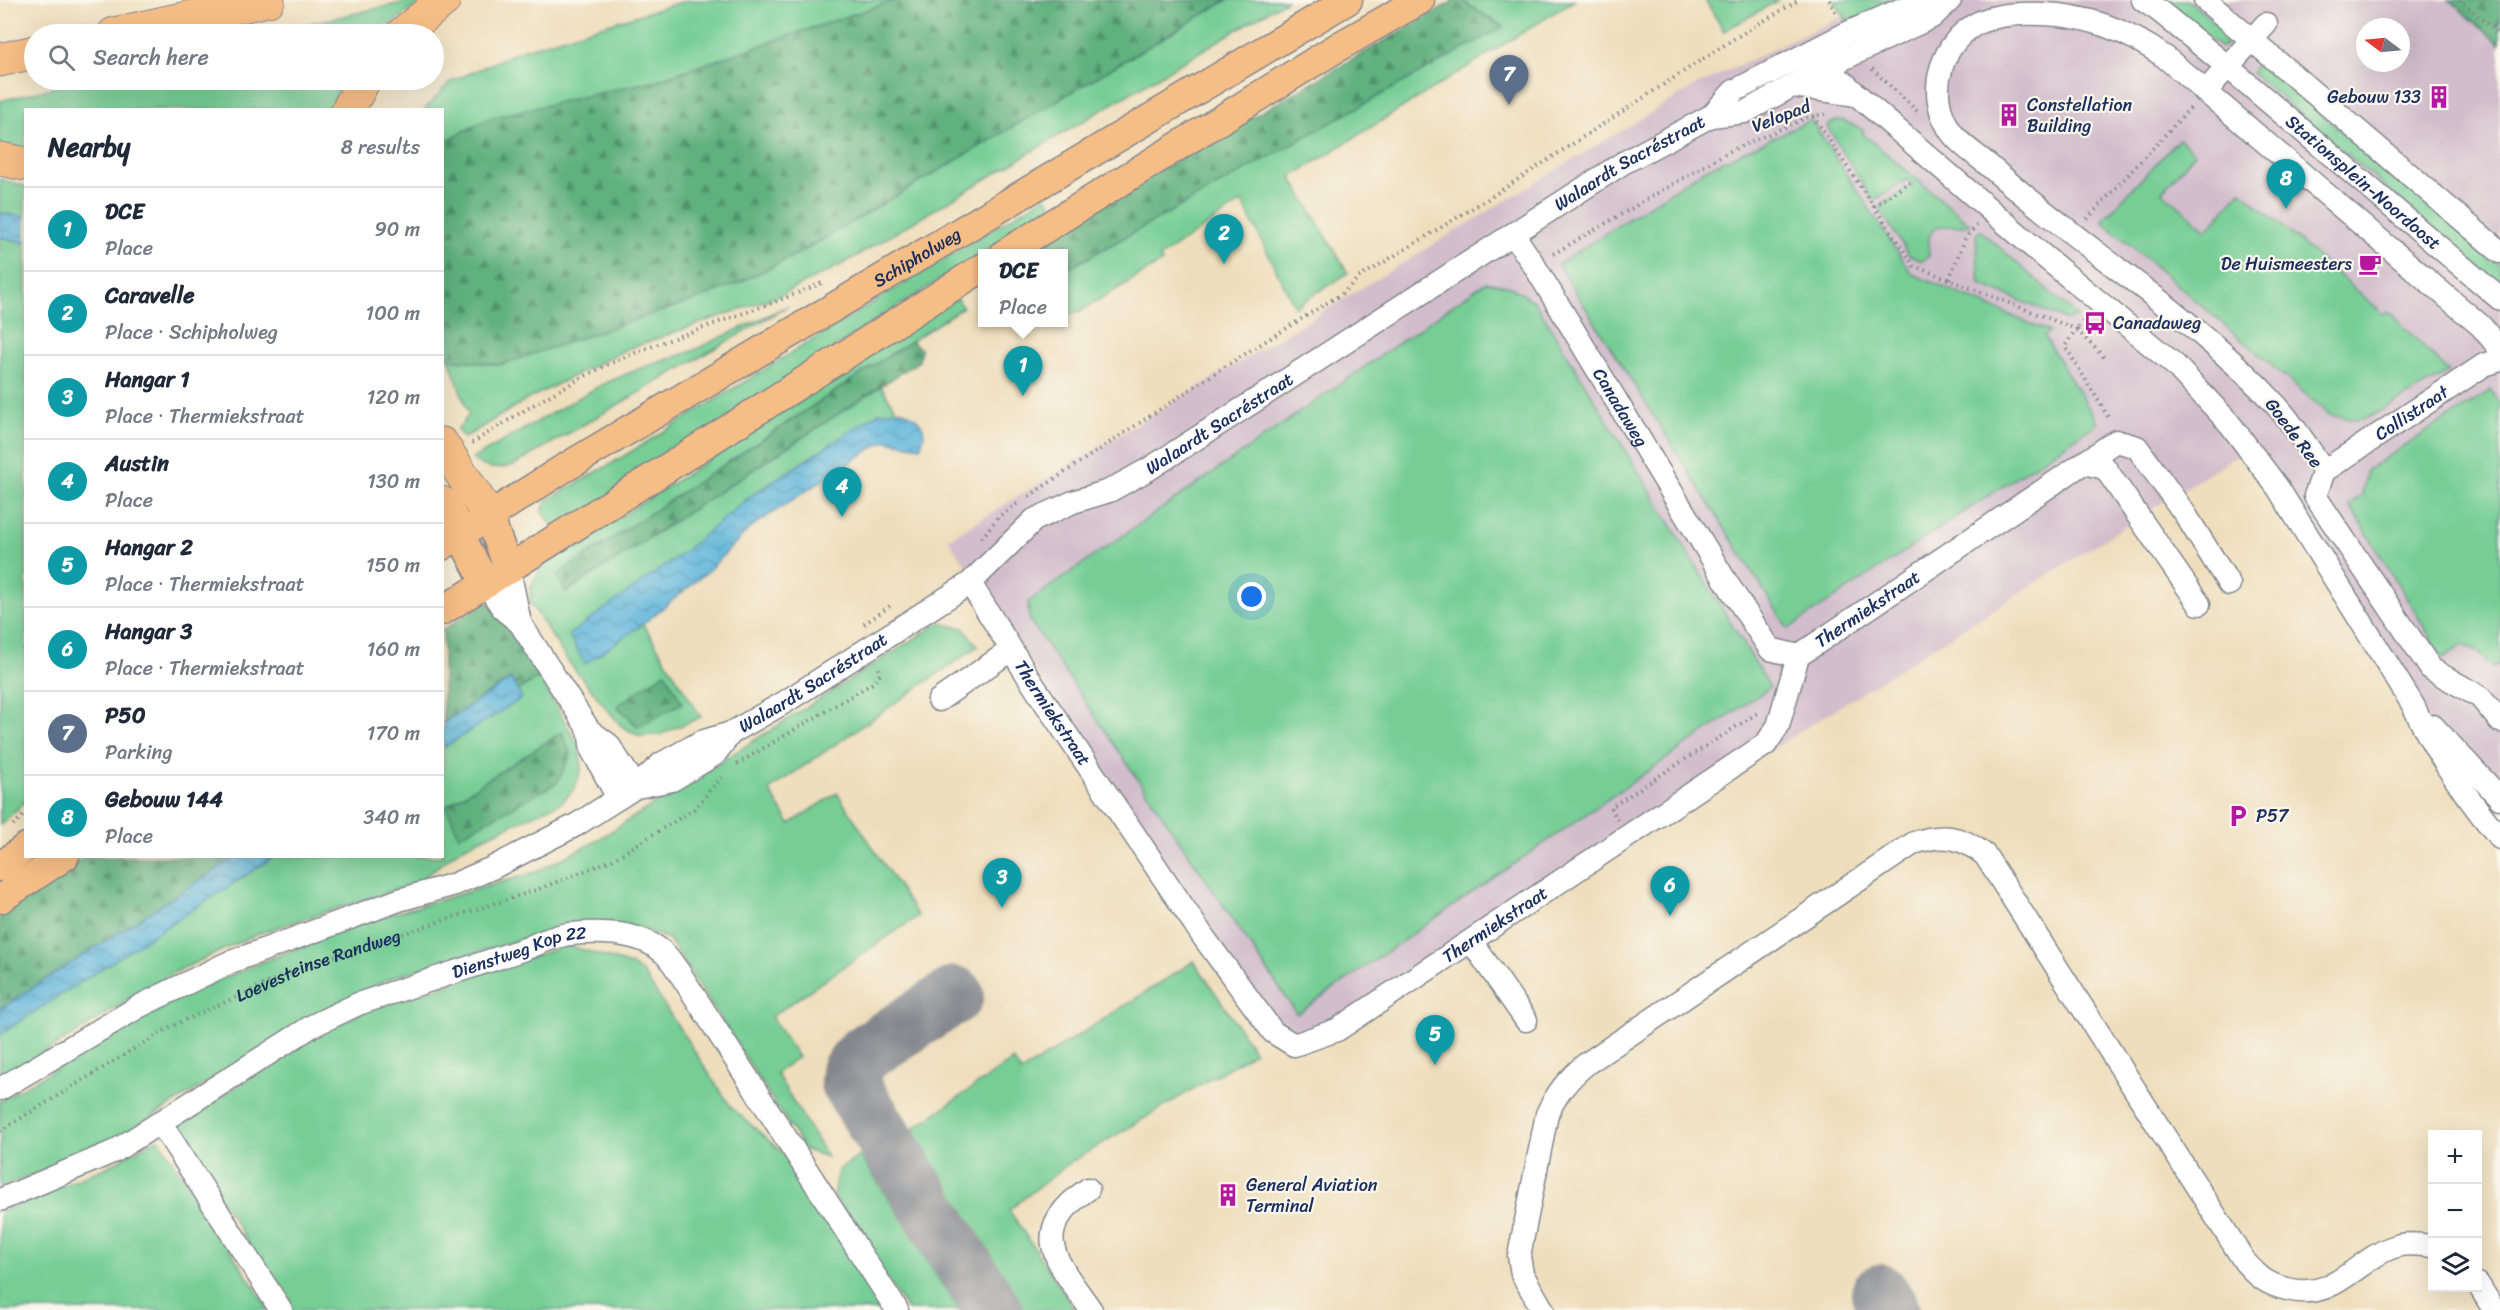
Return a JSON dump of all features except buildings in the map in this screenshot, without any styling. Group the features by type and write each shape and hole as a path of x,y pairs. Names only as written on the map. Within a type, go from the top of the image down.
{"highway":[{"path":"159,24 268,0"},
{"path":"414,24 444,0"},
{"path":"0,60 24,54"},
{"path":"349,108 359,90"},
{"path":"0,159 24,164"},
{"path":"456,444 489,516"},
{"path":"444,511 451,541"}],"main road":[{"name":"Schipholweg","path":"451,541 578,460 1347,0"},
{"path":"1012,249 1328,53 1420,0"},
{"path":"444,610 978,270"},
{"path":"489,516 497,577"},
{"path":"451,541 497,577"},
{"path":"0,867 24,849"},
{"path":"0,899 61,858"}],"street":[{"path":"1804,56 1847,33 1920,1 1940,0"},
{"path":"1826,67 1932,17 1950,0"},
{"name":"Stationsplein-Noordoost","path":"2143,0 2158,9 2228,67 2500,299"},
{"name":"Stationsplein-Noordoost","path":"2205,0 2259,32 2496,240"},
{"name":"Stationsplein-Noordoost","path":"2073,234 2011,185 1948,128 1941,110 1938,88 1945,59 1957,39 1967,29 1982,21 1996,17 2041,14 2085,19 2106,25 2145,44 2205,92 2481,326 2500,349"},
{"path":"2205,92 2259,32"},
{"path":"1804,56 1826,67 1844,81 1857,95 2040,253 2175,365 2230,424 2278,488 2413,705 2430,742 2480,814 2500,838"},
{"name":"Walaardt Sacréstraat","path":"627,793 661,764 701,742 731,733 860,655 970,583 1034,520 1073,502 1109,491 1149,469 1623,163 1711,116 1734,91 1804,56"},
{"name":"Walaardt Sacréstraat","path":"1711,116 1745,112 1826,67"},
{"path":"1793,86 1857,95"},
{"name":"Canadaweg","path":"1513,234 1725,580 1770,649 1798,656"},
{"name":"Goede Ree","path":"2073,234 2216,345 2277,406 2324,471 2315,496 2431,669 2480,697 2500,721"},
{"name":"Collistraat","path":"2324,471 2484,365 2500,360"},
{"path":"2114,432 2137,447 2185,514 2229,584"},
{"name":"Thermiekstraat","path":"970,583 1011,650 1202,935 1273,1032 1294,1045 1337,1029 1766,744 1778,726 1798,656 2084,463 2114,432"},
{"path":"2084,463 2105,468 2199,604"},
{"path":"497,577 520,623 589,730 592,750 627,793"},
{"path":"939,700 1011,650"},
{"path":"2413,705 2500,798"},
{"name":"Loevesteinse Randweg","path":"0,1089 140,1006 228,963 399,900 455,884 536,847 627,793"},
{"path":"1533,1306 1522,1274 1519,1256 1547,1114 1556,1094 1586,1064 1914,843 1933,836 1963,841 1985,855 2245,1262 2258,1277 2273,1286 2292,1291 2313,1292 2331,1287 2385,1251 2401,1245 2428,1246"},
{"name":"Dienstweg Kop 22","path":"0,1200 115,1151 312,1026 358,1004 552,938 570,934 636,937 665,954 679,972 897,1310"},
{"path":"1471,941 1526,1020"},
{"path":"160,1122 281,1310"},
{"path":"1088,1189 1070,1202 1058,1218 1052,1232 1052,1247 1062,1267 1091,1310"},
{"path":"2482,1290 2494,1310"}],"path":[{"path":"1027,497 1224,367 1343,293 1358,278 1491,197 1735,38 1799,0"},
{"path":"2460,0 2500,34"},
{"path":"2073,234 2205,92"},
{"name":"Velopad","path":"1534,265 1728,152 1813,116 1833,113"},
{"path":"1813,116 1914,266 2076,329 2065,346 2114,432"},
{"path":"1874,206 1910,182"},
{"path":"456,444 639,351 776,303 826,281"},
{"path":"974,546 998,517 1017,504"},
{"path":"1626,838 1611,807 1763,709"},
{"name":"Loevesteinse Randweg","path":"0,1131 168,1028 242,994 305,966 539,889 612,860 652,835"}],"shaded area":[{"path":"1877,0 2500,0 2500,833 2257,443 1292,1052 948,539 1693,87"}],"green space":[{"path":"415,0 424,0 391,24 308,24"},
{"path":"688,0 896,0 657,80 490,118 444,141 444,108 426,108 450,82 522,50"},
{"path":"896,0 1227,0 803,251 743,281 698,299 500,365 449,359 444,352 444,141 490,118 657,80"},
{"path":"1227,0 1287,0 843,264 778,296 627,349 524,401 464,438 457,430 469,415 449,359 500,365 743,281 803,251"},
{"path":"1455,0 1461,0 1503,27 1068,269 1068,249 1033,249 1119,194"},
{"path":"1461,0 1575,0 1291,177 1348,273 1295,307 1242,202 1160,257 1162,262 1082,310 1068,314 1068,269 1502,27"},
{"path":"1705,0 1779,0 1724,31"},
{"path":"1833,0 1900,0 1851,21 1847,20"},
{"path":"2161,0 2188,0 2226,32 2229,40 2225,46 2220,47"},
{"path":"2449,0 2500,0 2500,44"},
{"path":"2261,63 2500,265 2500,286 2252,73 2256,64"},
{"path":"45,90 338,90 332,108 24,108 24,155 0,151 0,101"},
{"path":"1811,120 1912,274 2050,332 2044,336 2098,423 1788,629 1558,264 1706,169"},
{"path":"1842,120 1864,130 1862,133 1971,225 1934,229 1928,243 1929,256 1922,261 1909,255 1880,210 1881,205 1913,185 1908,179 1878,198 1872,199 1827,126"},
{"path":"2179,139 2195,153 2162,192 2207,230 2241,191 2384,314 2388,311 2449,372 2368,418 2355,420 2330,415 2102,221"},
{"path":"0,179 24,186 24,217 0,213"},
{"path":"1046,196 1053,208 988,249 978,249 978,256 557,531 542,511 547,500 611,464"},
{"path":"1980,230 2077,316 2067,320 1980,284 1976,236"},
{"path":"0,237 24,243 24,803 0,825"},
{"path":"1486,282 1511,287 1535,302 1770,687 1297,1014 1029,619 1028,602"},
{"path":"957,298 963,307 557,575 567,592 881,386 897,411 880,412 752,495 686,551 585,663 643,624 701,717 659,735 639,736 621,726 567,660 530,602 531,586 545,560 570,549"},
{"path":"788,306 514,465 492,468 472,459 601,385 692,351"},
{"path":"911,341 921,349 919,361 566,592 557,575"},
{"path":"2491,390 2500,404 2500,663 2492,668 2476,650 2463,645 2443,658 2349,504 2362,495 2367,470"},
{"path":"485,602 493,606 539,677 518,690 510,679 444,722 444,629"},
{"path":"939,623 963,628 978,646 769,790 790,824 837,793 918,916 771,1017 798,1057 776,1073 827,1157 805,1150 669,939 640,928 544,933 396,976 335,1004 129,1131 91,1151 0,1188 0,1101 186,993 357,924 536,872 596,841"},
{"path":"665,672 682,703 638,727 617,706"},
{"path":"539,677 579,746 582,767 575,788 562,802 463,847 416,883 257,934 171,974 0,1080 0,1034 272,858 444,858 444,747 521,698 518,690"},
{"path":"562,732 571,754 557,783 459,836 446,806"},
{"path":"82,858 234,858 0,1009 0,909"},
{"path":"568,945 631,965 643,973 731,1107 792,1161 887,1310 292,1310 174,1127 323,1031 360,1013"},
{"path":"1194,961 1255,1052 1071,1162 1009,1210 1075,1310 1025,1310 915,1137 914,1128 1013,1060 1021,1072"},
{"path":"158,1138 269,1310 0,1310 0,1212 107,1167"},
{"path":"860,1156 915,1237 921,1252 959,1310 907,1310 833,1194 838,1170"}],"water":[{"path":"0,213 24,217 24,243 0,237"},
{"path":"901,410 913,416 921,424 924,434 920,447 886,441 872,448 751,527 706,573 643,624 585,664 569,635 685,551 752,495 880,412"},
{"path":"511,679 522,698 444,747 444,722"},
{"path":"234,858 272,858 0,1034 0,1009"}],"taxiway":[{"path":"955,995 862,1055 850,1071 849,1082 993,1310"},
{"path":"1880,1293 1891,1310"}],"place":[{"name":"Gebouw 133","path":"2439,97"},
{"name":"P50","path":"1509,105"},
{"name":"Constellation Building","path":"2009,115"},
{"name":"Gebouw 144","path":"2286,209"},
{"name":"Caravelle","path":"1224,264"},
{"name":"De Huismeesters","path":"2370,264"},
{"name":"Canadaweg","path":"2095,323"},
{"name":"DCE","path":"1023,396"},
{"name":"Austin","path":"842,517"},
{"name":"P57","path":"2238,816"},
{"name":"Hangar 1","path":"1002,908"},
{"name":"Hangar 3","path":"1670,916"},
{"name":"Hangar 2","path":"1435,1065"},
{"name":"General Aviation Terminal","path":"1228,1195"}]}
